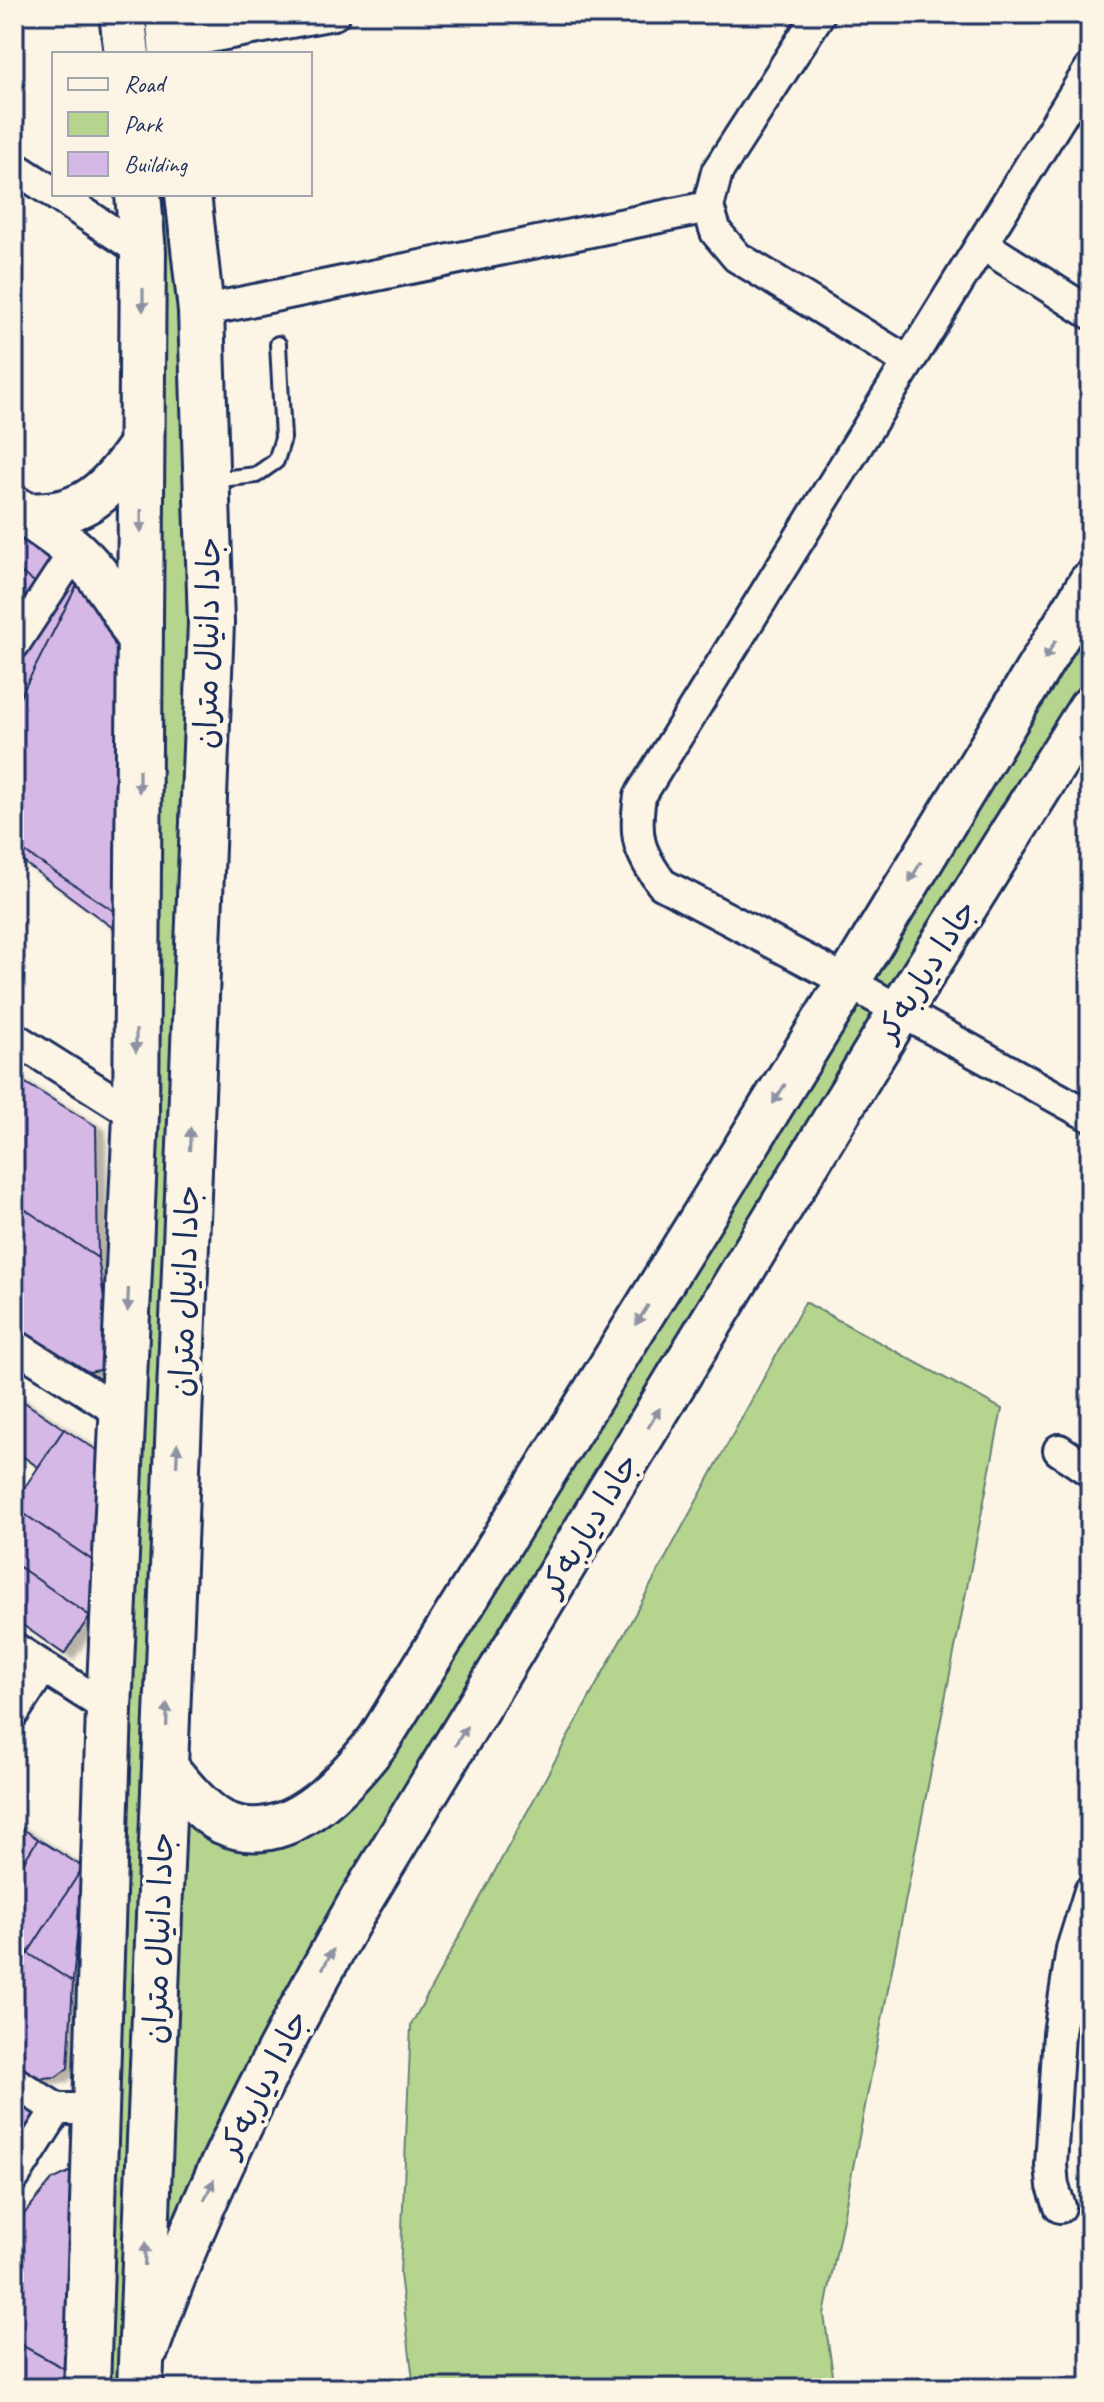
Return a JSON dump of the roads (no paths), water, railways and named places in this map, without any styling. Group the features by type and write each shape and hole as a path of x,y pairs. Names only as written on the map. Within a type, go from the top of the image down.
{"main road":[{"path":"122,14 127,52"},
{"name":"جادا دانيال متران","path":"87,2388 78,2109 109,1709 136,1115 143,252 138,196"},
{"name":"جادا دانيال متران","path":"140,2378 211,623 201,311 188,196"},
{"path":"19,510 48,516 80,507 105,490 142,443"},
{"path":"19,510 75,551 131,625 140,644"},
{"name":"جادا دیاربه‌كر","path":"165,1766 187,1792 222,1821 257,1831 291,1820 322,1802 351,1775 379,1740 848,982 1090,583"},
{"name":"جادا دیاربه‌كر","path":"140,2378 173,2272 205,2198 289,2029 360,1902 900,1011 1090,708"}],"street":[{"path":"170,37 334,14"},
{"path":"819,14 717,172 708,207 716,232 737,257 907,361"},
{"path":"1090,69 640,796 635,827 643,858 662,884 848,982 1090,1116"},
{"path":"14,167 52,193"},
{"path":"57,196 143,252"},
{"path":"201,311 708,207"},
{"path":"982,244 1090,313"},
{"path":"14,644 75,551"},
{"path":"14,1038 136,1115"},
{"path":"14,1345 123,1414"},
{"path":"1059,1450 1090,1471"},
{"path":"14,1648 109,1709"},
{"path":"14,1712 43,1667"},
{"path":"1060,2207 1053,2186 1051,2165 1059,2033 1072,1949 1090,1891"},
{"path":"14,2082 78,2109 14,2177"}],"lane":[{"path":"207,480 256,475 276,461 283,438 278,344"}]}
